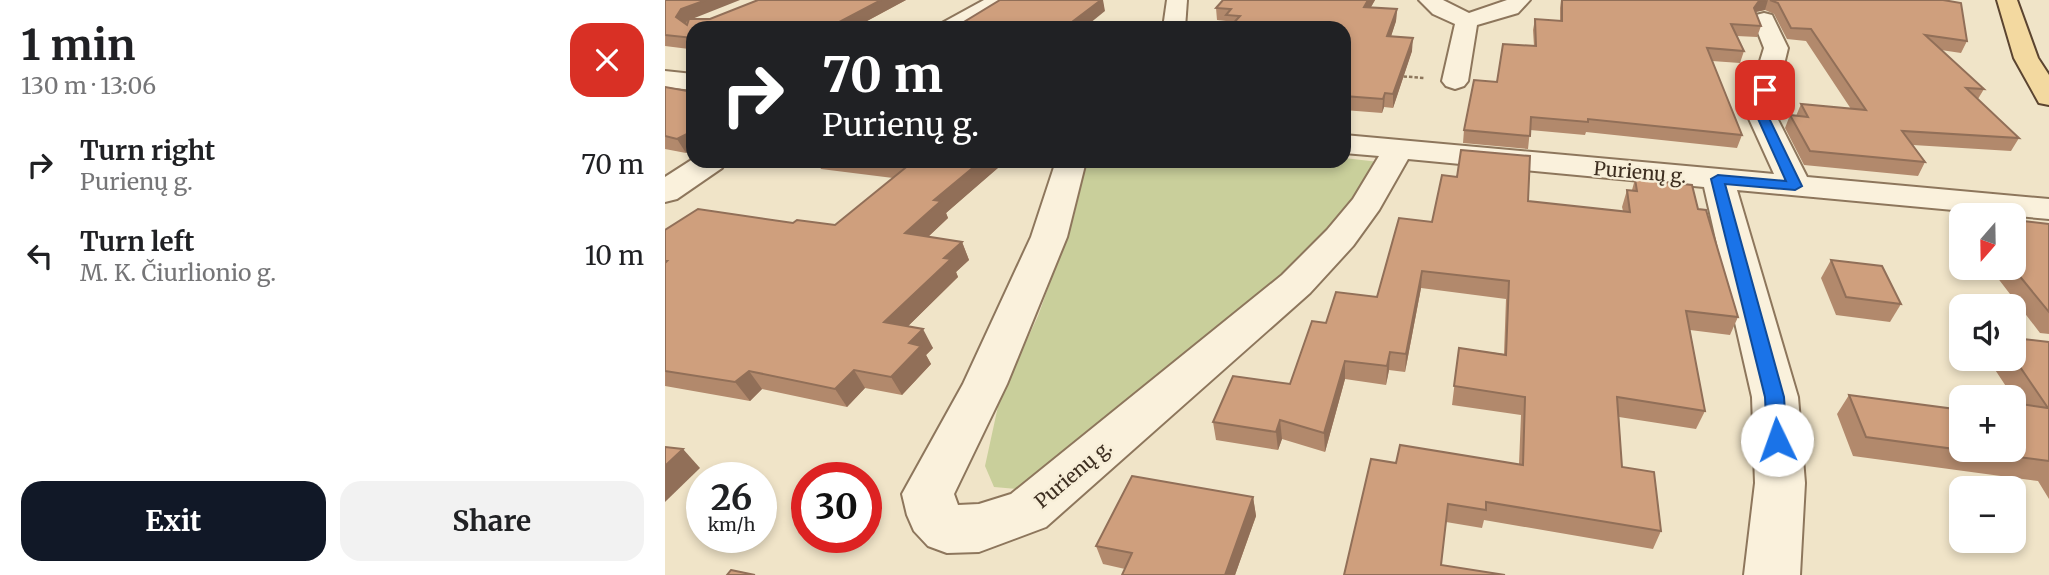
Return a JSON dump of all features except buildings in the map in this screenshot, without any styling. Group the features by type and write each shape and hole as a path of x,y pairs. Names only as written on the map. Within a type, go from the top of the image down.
{"main road":[{"path":"2007,0 2026,58 2049,97"}],"street":[{"path":"962,21 1000,0"},
{"path":"1175,21 1177,0"},
{"path":"1429,0 1467,21 1510,8 1520,0"},
{"path":"1764,20 1776,48 1759,110 1795,186"},
{"path":"1455,80 1467,21"},
{"path":"665,79 686,81"},
{"name":"Purienų g.","path":"1351,145 2049,209"},
{"name":"Purienų g.","path":"1069,168 1049,237 985,384 928,494 933,515 947,529 979,528 1028,511 1296,284 1340,238 1367,203 1398,149"},
{"path":"665,192 701,168"},
{"path":"1718,179 1775,397 1780,483 1772,575"}],"path":[{"path":"1386,75 1455,80"}],"green space":[{"path":"1351,159 1379,162 1339,224 1251,309 1017,489 994,487 985,466 1000,397 1038,316 1074,216 1085,168 1351,168"}],"route":[{"path":"1765,90 1759,110 1795,186 1718,179 1775,397 1777,440"}]}
